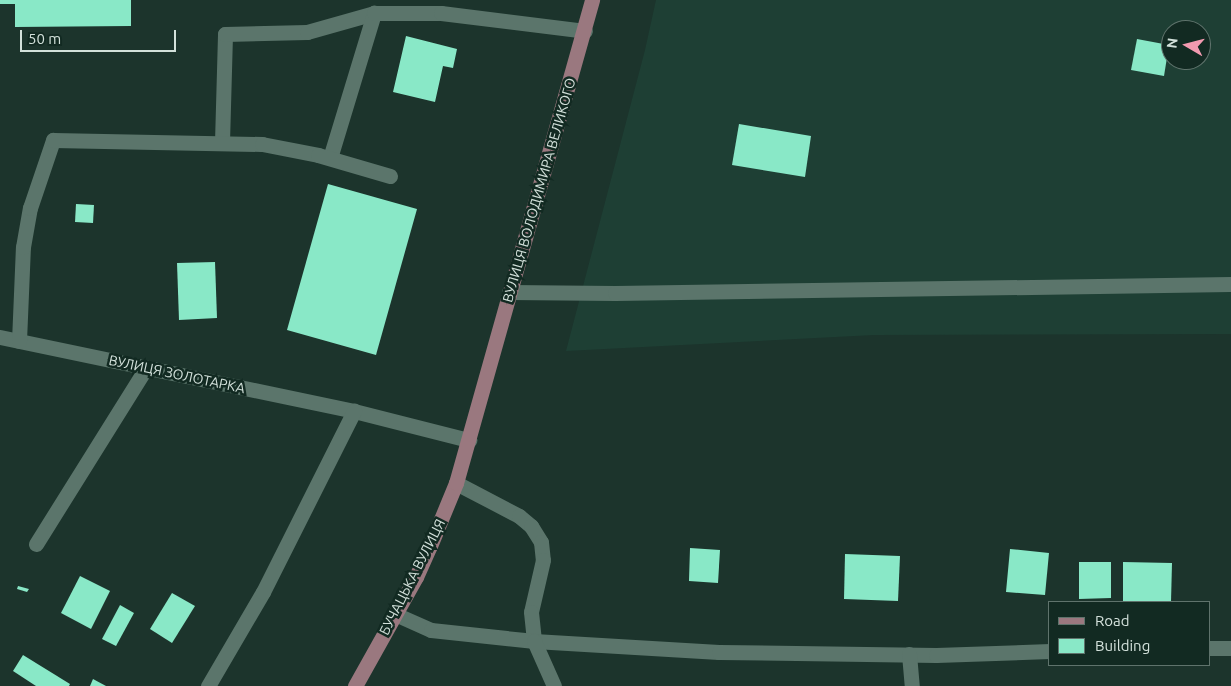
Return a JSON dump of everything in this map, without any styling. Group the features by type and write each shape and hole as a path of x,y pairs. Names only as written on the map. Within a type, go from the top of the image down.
{"main road":[{"name":"ВУЛИЦЯ ВОЛОДИМИРА ВЕЛИКОГО","path":"486,379 592,0"},
{"name":"БУЧАЦЬКА ВУЛИЦЯ","path":"355,686 430,546 456,483 486,379"}],"street":[{"path":"330,158 374,13"},
{"path":"222,142 226,34 308,32 374,13 441,13 585,30"},
{"path":"19,341 23,247 33,199 53,140 222,142 270,145 330,158 390,176"},
{"path":"509,292 1231,284"},
{"name":"ВУЛИЦЯ ЗОЛОТАРКА","path":"0,337 354,411 469,440"},
{"path":"36,544 146,368"},
{"path":"208,686 271,578 354,411"},
{"path":"456,483 519,516 538,534 544,553 532,602 531,620 534,641 554,686"},
{"path":"395,614 431,630 534,641 676,651 910,654 1048,651"},
{"path":"1211,648 1231,648"},
{"path":"910,654 912,686"}],"shaded area":[{"path":"656,0 1231,0 1231,334 874,335 566,351 645,50"}],"building":[{"path":"0,0 131,0 131,26 15,27 15,4 0,4"},
{"path":"406,36 457,49 453,68 443,66 435,102 393,92"},
{"path":"1137,39 1161,44 1161,70 1165,70 1164,76 1131,70"},
{"path":"739,124 811,136 805,177 732,165"},
{"path":"328,184 417,209 376,355 287,330"},
{"path":"76,204 94,205 93,223 75,222"},
{"path":"215,262 217,318 179,320 177,263"},
{"path":"690,548 720,550 718,583 689,581"},
{"path":"1010,549 1049,553 1045,595 1006,592"},
{"path":"845,554 900,556 898,601 844,599"},
{"path":"1079,562 1111,562 1111,598 1079,599"},
{"path":"1123,562 1172,563 1171,601 1123,601"},
{"path":"80,576 110,591 91,629 61,613"},
{"path":"18,586 29,589 27,592 17,589"},
{"path":"172,593 195,606 172,643 150,629"},
{"path":"120,605 134,613 116,646 102,639"},
{"path":"23,655 70,684 69,686 36,686 13,671"},
{"path":"93,679 106,686 90,686"}]}
